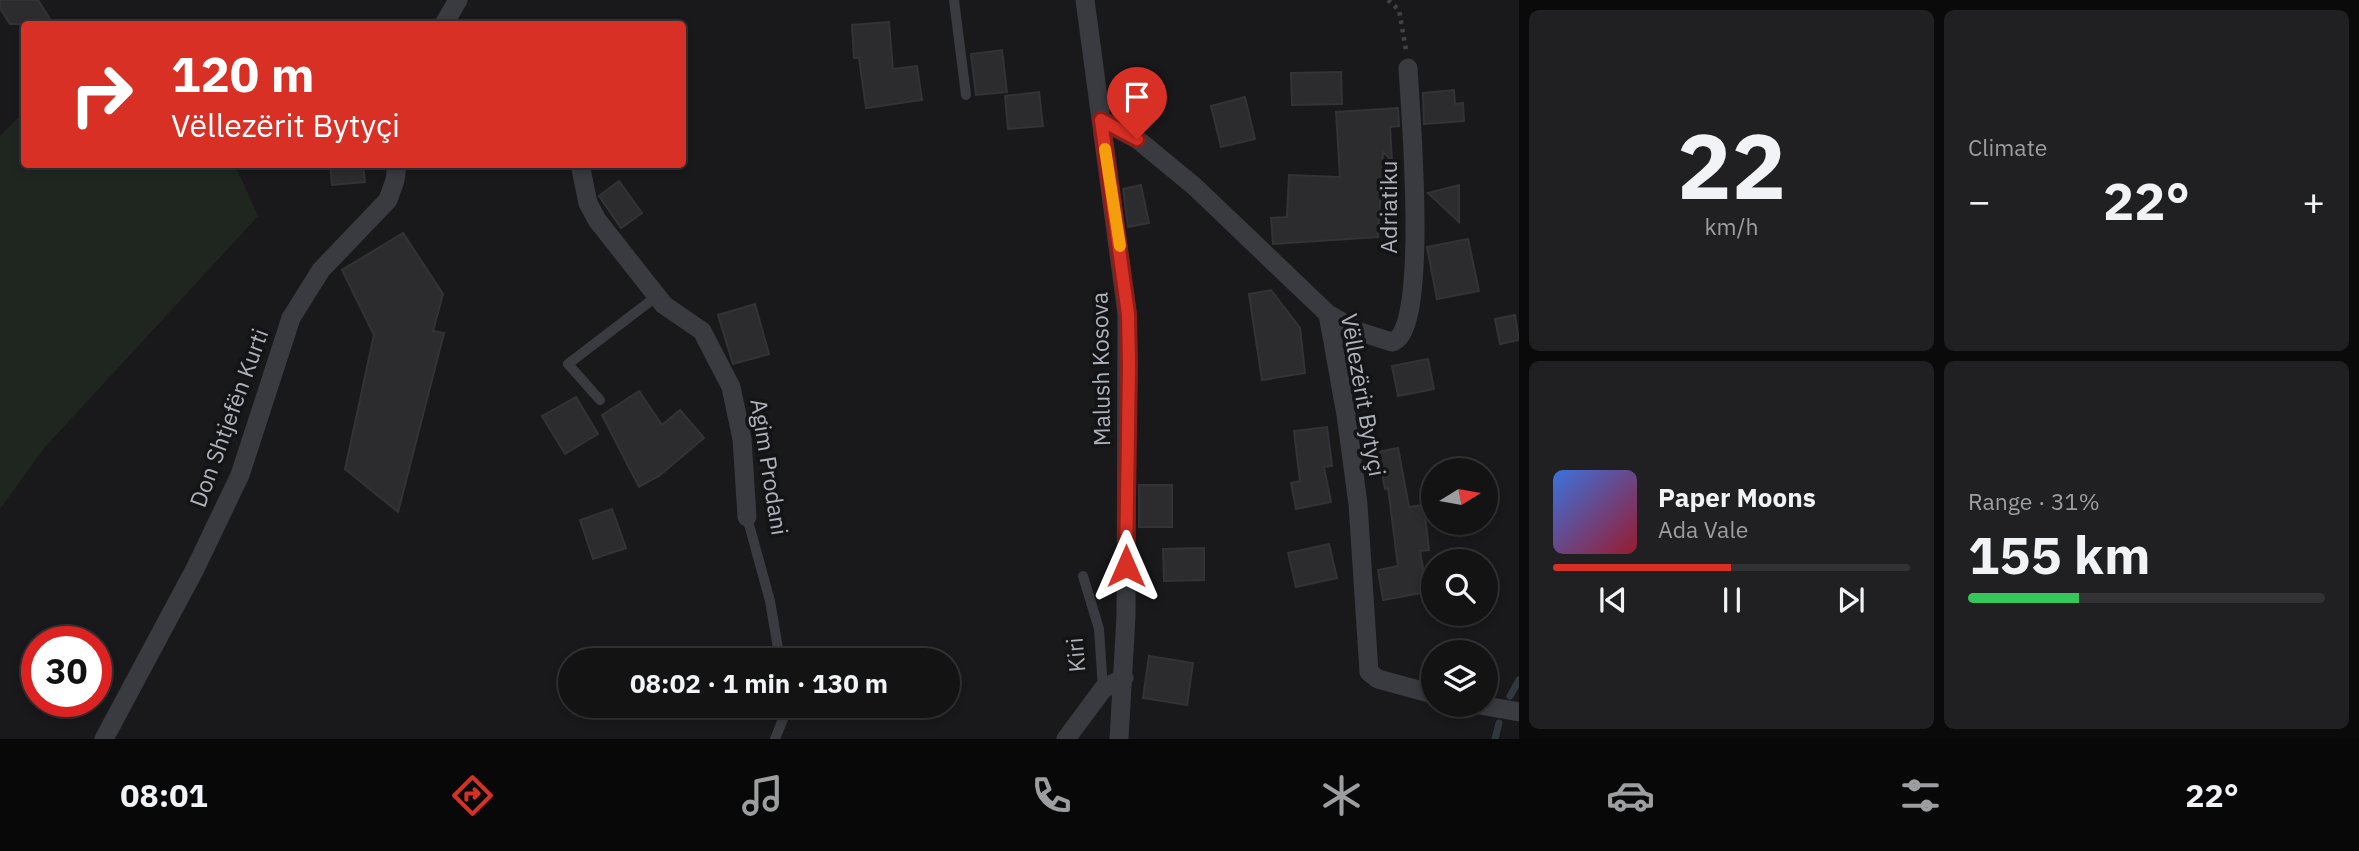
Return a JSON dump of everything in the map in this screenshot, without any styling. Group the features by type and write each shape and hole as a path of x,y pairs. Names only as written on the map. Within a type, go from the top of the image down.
{"street":[{"path":"450,21 458,0"},
{"name":"Malush Kosova","path":"1085,0 1128,314 1124,678 1119,739"},
{"name":"Adriatiku","path":"1328,314 1360,332 1385,341 1398,341 1405,328 1413,280 1416,216 1408,68"},
{"name":"Vëllezërit Bytyçi","path":"1101,120 1137,139 1194,186 1328,314 1358,504 1369,672 1378,679 1421,691"},
{"name":"Don Shtjefën Kurti","path":"104,739 195,569 240,475 291,318 321,270 388,200 396,168"},
{"name":"Agim Prodani","path":"581,168 588,203 597,220 664,305 702,331 731,387 742,439 747,517"},
{"name":"Kiri","path":"1066,739 1103,689 1124,678"},
{"path":"1498,708 1519,712"}],"lane":[{"path":"954,0 966,95"},
{"path":"600,400 568,364 657,296"},
{"name":"Agim Prodani","path":"747,517 770,601 778,648"},
{"name":"Kiri","path":"1083,576 1099,628 1103,689"},
{"path":"775,739 783,718"}],"path":[{"path":"1388,0 1399,10 1402,19 1408,68"}],"shaded area":[{"path":"21,115 21,168 236,168 258,216 45,447 0,509 0,136"}],"building":[{"path":"0,0 38,0 51,21 21,21 21,24 10,24 0,8"},
{"path":"889,22 893,69 917,66 922,100 866,108 859,58 854,58 852,25"},
{"path":"1002,50 1007,92 976,95 971,54"},
{"path":"1341,72 1342,104 1292,105 1291,73"},
{"path":"1454,90 1455,104 1463,103 1464,121 1424,124 1423,93"},
{"path":"1039,92 1043,126 1008,129 1005,96"},
{"path":"1245,97 1255,139 1221,147 1211,106"},
{"path":"1398,108 1399,126 1390,127 1392,161 1383,152 1378,237 1273,244 1271,218 1287,217 1289,175 1340,177 1336,112"},
{"path":"330,168 363,168 365,182 332,185"},
{"path":"619,181 642,213 621,228 599,196"},
{"path":"1141,185 1149,223 1128,227 1123,189"},
{"path":"1459,185 1459,222 1428,193"},
{"path":"403,233 443,294 433,331 444,333 398,512 345,469 374,335 342,270"},
{"path":"1468,239 1479,291 1437,299 1427,247"},
{"path":"1271,290 1300,328 1305,373 1262,380 1249,294"},
{"path":"755,304 769,354 733,364 718,315"},
{"path":"1515,315 1519,340 1500,344 1495,319"},
{"path":"1428,359 1434,389 1398,396 1392,366"},
{"path":"639,391 662,425 680,410 704,438 659,476 639,487 602,415"},
{"path":"576,397 598,434 565,454 542,416"},
{"path":"1327,427 1332,466 1324,467 1331,502 1296,509 1291,483 1300,481 1294,431"},
{"path":"1398,448 1409,507 1421,505 1421,536 1427,536 1429,549 1420,551 1421,593 1383,600 1378,570 1398,566 1388,488 1385,489 1378,452"},
{"path":"1139,485 1172,485 1172,527 1139,527"},
{"path":"612,509 626,548 593,559 580,520"},
{"path":"1329,544 1337,578 1296,587 1288,553"},
{"path":"1204,548 1204,580 1164,581 1163,549"},
{"path":"1149,656 1193,663 1187,705 1143,698"}],"waterway":[{"path":"1510,696 1519,680"},
{"path":"1495,739 1499,723"}],"slow traffic":[{"path":"1105,149 1120,246"}],"route":[{"path":"1126,566 1128,314 1101,120 1137,139"}]}
